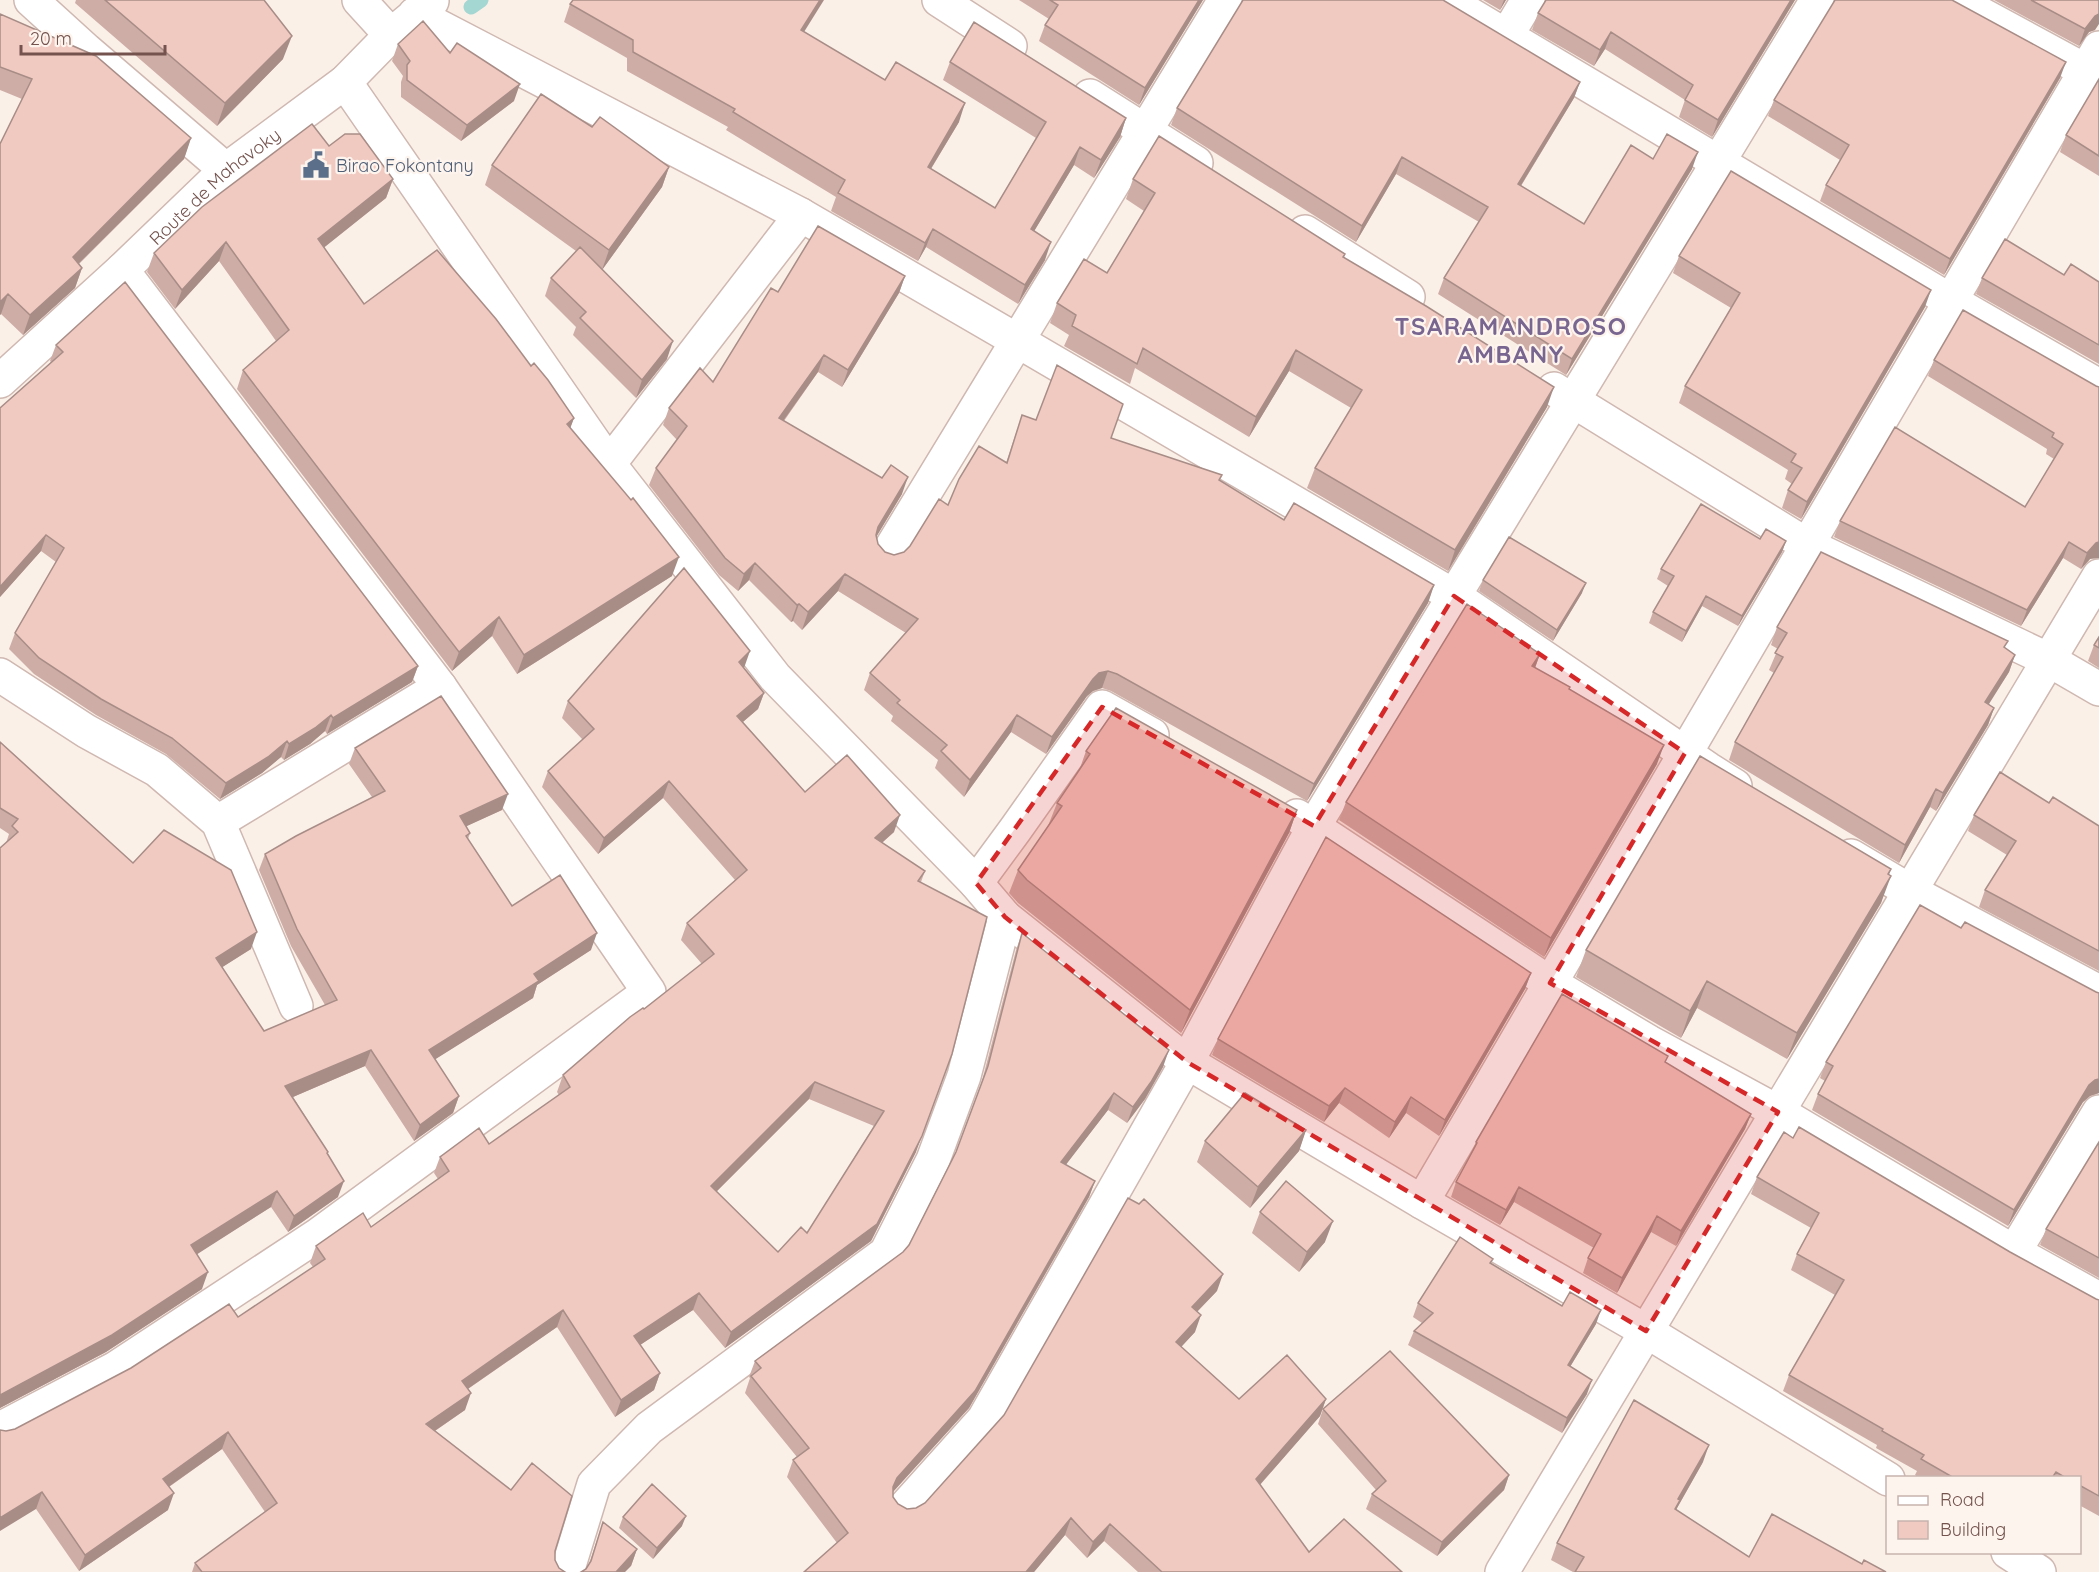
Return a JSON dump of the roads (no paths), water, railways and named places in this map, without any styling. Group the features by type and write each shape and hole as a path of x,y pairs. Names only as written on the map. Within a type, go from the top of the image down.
{"street":[{"path":"31,0 226,170"},
{"path":"359,0 413,16 801,215 1454,596 1758,800"},
{"path":"939,0 1037,62"},
{"path":"888,553 1225,0"},
{"path":"1446,0 1951,301 2099,386"},
{"path":"1507,35 1528,0"},
{"path":"906,1507 984,1419 1187,1062 1314,826 1817,0"},
{"path":"1422,1202 1550,983 1697,761 1807,545 1951,301 2095,65 1955,0"},
{"name":"Route de Mahavoky","path":"0,381 122,270 226,170 345,82 413,16"},
{"path":"1066,81 1225,181"},
{"path":"345,82 609,464 775,677 976,883 1005,917 1187,1062 1422,1202 1646,1331 1886,1478"},
{"path":"609,464 801,215"},
{"path":"1284,219 1433,313"},
{"path":"0,1429 116,1368 318,1235 649,992 440,687 122,270"},
{"path":"1533,376 1807,545 2049,660 2099,689"},
{"path":"1502,1572 2099,576"},
{"path":"0,675 86,731 157,770 218,822 296,1006"},
{"path":"218,822 440,687"},
{"path":"976,883 1102,707 1173,746"},
{"path":"1274,803 1314,826 1550,983 1649,1042 1778,1112 2014,1252 2099,1299"},
{"path":"1829,842 1910,891 2099,992"},
{"path":"567,1572 594,1484 649,1428 886,1253 933,1161 964,1076 1005,917"},
{"path":"2014,1252 2099,1112"},
{"path":"2011,1554 2039,1572"}],"waterway":[{"path":"471,7 481,0"}],"place":[{"name":"Birao Fokontany","path":"316,165"}],"district":[{"name":"TSARAMANDROSO AMBANY","path":"1511,340"}]}
